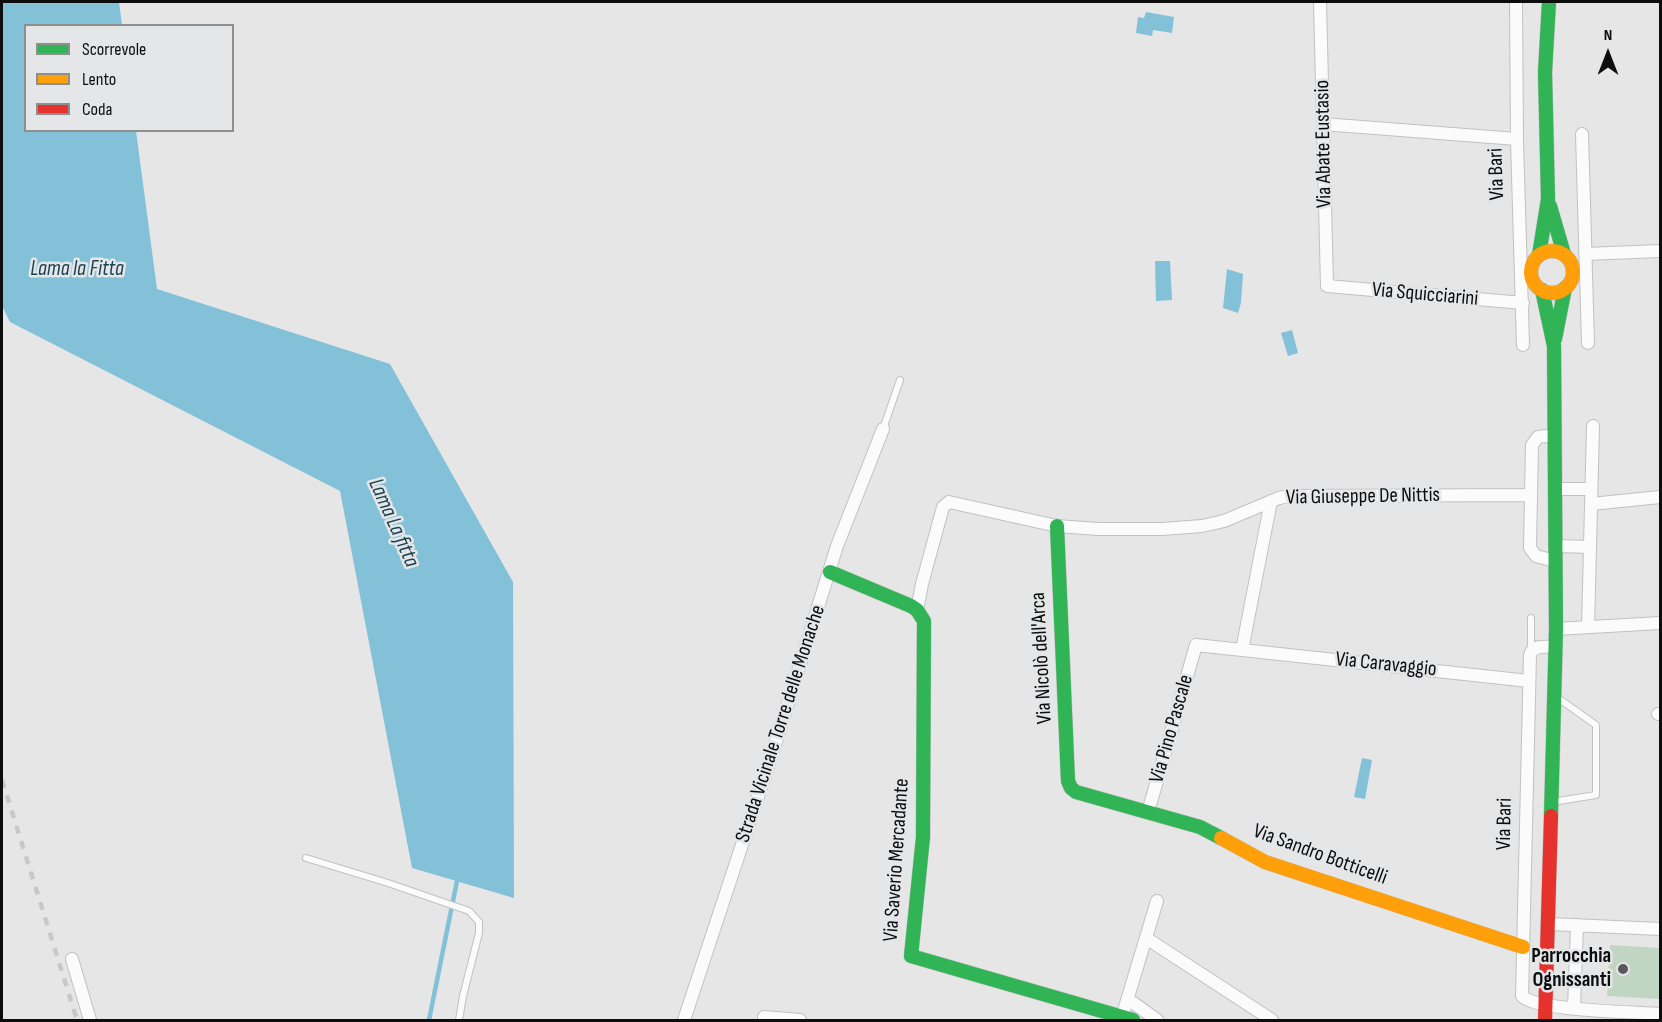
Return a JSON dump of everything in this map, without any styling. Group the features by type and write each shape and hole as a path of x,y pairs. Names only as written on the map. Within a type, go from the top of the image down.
{"street":[{"name":"Via Abate Eustasio","path":"1320,2 1327,286"},
{"name":"Via Bari","path":"1516,2 1517,139 1526,274 1523,345"},
{"name":"Via Bari","path":"1526,274 1539,255 1548,199 1545,72 1549,2"},
{"path":"1323,124 1517,139"},
{"name":"Via Bari","path":"1582,134 1585,254 1579,271 1588,343"},
{"name":"Via Bari","path":"1548,199 1564,254 1579,271"},
{"path":"1539,255 1551,251 1564,254"},
{"path":"1585,254 1660,251"},
{"name":"Via Bari","path":"1554,346 1565,288 1579,271"},
{"name":"Via Bari","path":"1526,274 1542,290 1554,346 1556,647 1546,1013"},
{"name":"Via Squicciarini","path":"1327,286 1523,303"},
{"path":"1542,290 1554,293 1565,288"},
{"path":"1588,627 1593,426"},
{"name":"Strada Vicinale Torre delle Monache","path":"684,1020 845,525 883,429"},
{"path":"1556,435 1538,437 1533,441 1530,548 1536,556 1590,547"},
{"path":"1556,489 1591,489"},
{"name":"Via Giuseppe De Nittis","path":"1057,526 1098,529 1202,526 1245,513 1271,501 1301,495 1531,495"},
{"path":"1591,504 1660,497"},
{"path":"1242,650 1271,501"},
{"name":"Via Saverio Mercadante","path":"1057,526 953,502 945,504 922,584 917,610 925,627 923,827 911,956 1133,1017"},
{"name":"Via Nicolò dell'Arca","path":"1057,526 1068,781 1071,788"},
{"path":"830,572 917,610"},
{"path":"1556,629 1660,623"},
{"name":"Via Caravaggio","path":"1196,645 1529,681"},
{"name":"Via Pino Pascale","path":"1148,812 1196,645"},
{"path":"1531,651 1536,648 1556,647"},
{"name":"Via Bari","path":"1531,651 1522,996 1546,1013"},
{"name":"Via Sandro Botticelli","path":"1071,788 1076,792 1200,827 1265,862 1523,947"},
{"path":"1133,1017 1128,999 1156,901"},
{"path":"1549,924 1660,930"},
{"path":"1574,1008 1577,925"},
{"path":"1146,938 1272,1020"},
{"path":"72,959 90,1020"},
{"path":"1128,999 1133,1017"},
{"path":"1546,1013 1574,1008 1660,1014"},
{"path":"764,1017 800,1020"},
{"path":"1133,1017 1157,1020"}],"lane":[{"path":"883,429 900,380"},
{"path":"1531,618 1531,651"},
{"path":"1552,802 1596,795 1596,725 1554,696"},
{"path":"306,858 469,911 479,922 479,933 459,1020"}],"green space":[{"path":"1610,945 1660,948 1660,999 1607,996"}],"water":[{"name":"Lama la Fitta","path":"2,2 119,2 122,24 24,24 24,132 136,132 157,289 390,364 513,582 514,898 412,868 340,491 10,322 2,306"},
{"path":"1146,12 1174,17 1172,33 1153,30 1152,36 1136,33 1138,17 1144,18"},
{"path":"1155,261 1170,261 1172,300 1156,301"},
{"path":"1227,269 1243,274 1238,313 1223,308"},
{"path":"1292,330 1298,353 1288,356 1281,333"},
{"path":"1362,758 1372,760 1365,799 1354,797"}],"waterway":[{"name":"Lama La fitta","path":"429,1020 458,876"}],"railway":[{"path":"2,780 77,1020"}],"traffic: fast":[{"path":"1539,255 1548,199 1545,72 1549,2"},
{"path":"1550,206 1564,254"},
{"path":"1555,339 1565,288"},
{"path":"1542,290 1554,346 1556,629 1551,816"},
{"path":"1057,526 1068,781 1071,788 1076,792 1200,827 1221,838"},
{"path":"830,572 911,606 917,610 924,621 923,837 911,956 1133,1020"}],"traffic: slow":[{"path":"1552,251 1567,257 1573,272 1567,287 1552,293 1537,287 1531,272 1537,257 1552,251"},
{"path":"1221,838 1265,862 1523,947"}],"traffic: jam":[{"path":"1545,1020 1551,816"}],"place":[{"name":"Parrocchia Ognissanti","path":"1623,969"}]}
